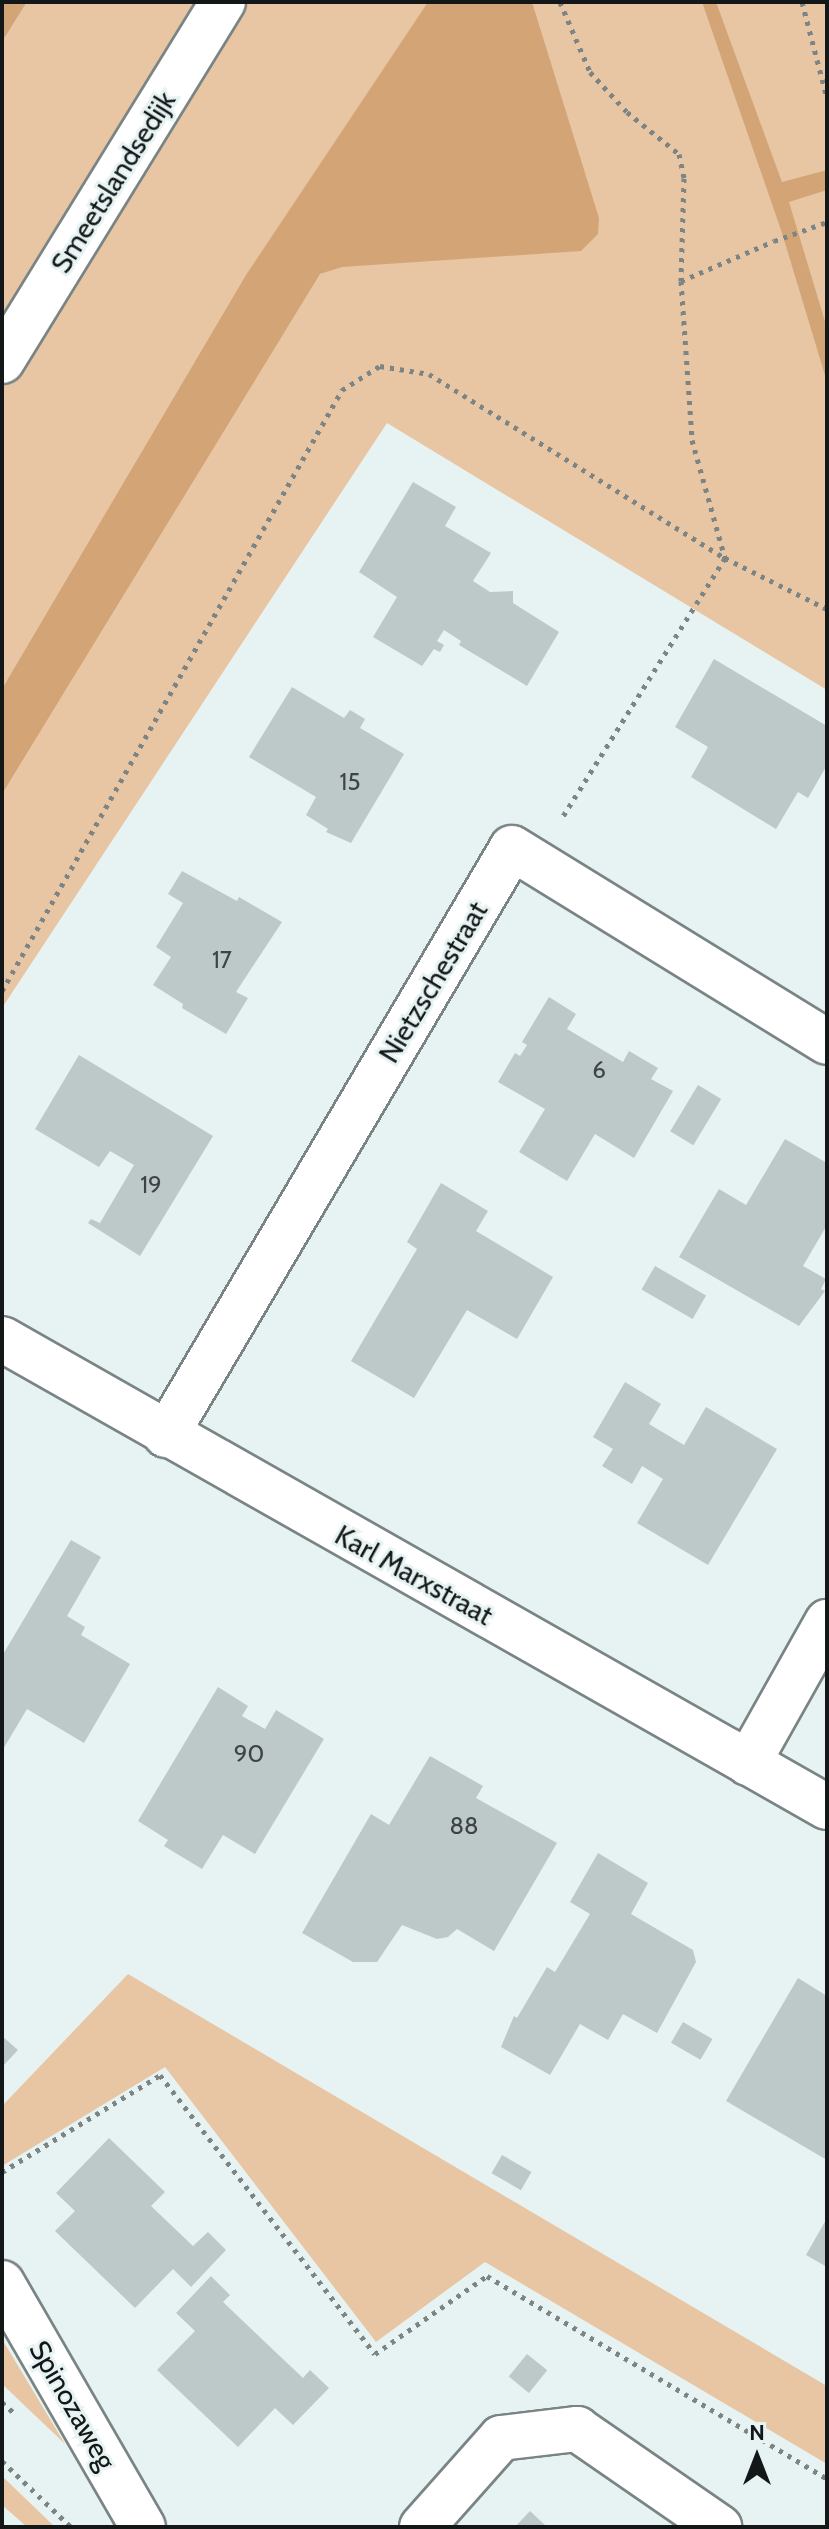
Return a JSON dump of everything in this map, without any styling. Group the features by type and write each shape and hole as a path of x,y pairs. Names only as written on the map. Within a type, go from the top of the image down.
{"street":[{"name":"Smeetslandsedijk","path":"2,361 223,2"},
{"path":"512,848 827,1042"},
{"name":"Nietzschestraat","path":"166,1435 512,848"},
{"name":"Karl Marxstraat","path":"2,1339 166,1435 827,1807"},
{"path":"748,1763 827,1622"},
{"name":"Spinozaweg","path":"2,2283 143,2527"},
{"path":"422,2527 501,2438 577,2429 693,2521"}],"path":[{"path":"512,848 563,818 725,558 692,440 681,281 684,178 679,154 627,112 590,72 560,2"},
{"path":"802,2 827,98"},
{"path":"681,281 827,222"},
{"path":"2,991 342,390 380,366 429,374 725,558 827,609"},
{"path":"2,2172 160,2075 375,2354 487,2276 827,2479"},
{"path":"2,2461 71,2527"}],"shaded area":[{"path":"2,2 27,2 2,42"},
{"path":"27,2 827,2 827,690 387,423 2,1008 2,42"},
{"path":"428,2 532,2 599,218 598,234 581,251 342,267 320,274 2,794 2,689 246,275"},
{"path":"702,2 716,2 782,182 827,170 827,190 789,202 827,328 827,382 782,233"},
{"path":"128,1974 827,2386 827,2464 485,2262 376,2342 165,2067 2,2166 2,2106"},
{"path":"2,2339 65,2444 2,2384"},
{"path":"2,2476 55,2527 27,2527 2,2505"}],"building":[{"path":"413,482 456,507 445,526 491,553 473,581 490,592 513,591 513,603 559,632 527,686 459,645 461,641 444,630 437,641 444,645 440,652 434,649 422,666 373,637 397,597 359,572"},
{"path":"714,659 827,726 827,765 808,798 798,792 776,829 691,777 708,747 675,727"},
{"path":"292,687 344,718 350,710 365,719 360,728 404,754 351,843 326,832 328,829 306,815 316,797 249,757"},
{"path":"182,871 237,901 239,897 282,922 236,992 248,998 226,1034 182,1008 183,1004 153,985 171,957 156,947 183,903 168,894"},
{"path":"549,997 576,1014 567,1029 623,1062 629,1051 658,1068 651,1079 673,1091 634,1158 595,1134 567,1181 519,1152 545,1109 498,1082 515,1053 520,1056 527,1045 522,1042"},
{"path":"79,1055 213,1136 140,1256 88,1223 91,1219 100,1223 134,1165 110,1151 99,1167 35,1129"},
{"path":"698,1085 721,1099 693,1145 670,1131"},
{"path":"785,1139 827,1163 827,1225 803,1266 826,1279 821,1289 825,1291 799,1326 679,1257 719,1189 746,1205"},
{"path":"441,1183 488,1211 476,1231 553,1277 517,1339 467,1310 414,1398 351,1361 417,1249 407,1242"},
{"path":"655,1266 706,1296 693,1319 642,1289"},
{"path":"625,1382 661,1404 649,1424 684,1445 706,1407 777,1449 708,1565 637,1523 663,1479 642,1466 632,1484 602,1466 613,1449 593,1437"},
{"path":"71,1540 101,1557 67,1616 85,1627 81,1635 130,1664 84,1743 27,1709 2,1751 2,1656"},
{"path":"218,1687 248,1706 242,1716 265,1729 276,1710 324,1739 255,1854 223,1835 202,1869 164,1846 168,1840 138,1821"},
{"path":"430,1756 483,1786 476,1798 557,1843 494,1951 457,1929 448,1937 437,1939 402,1925 377,1962 353,1962 302,1933 371,1814 389,1825"},
{"path":"598,1853 648,1883 631,1914 693,1950 696,1962 657,2033 623,2014 608,2040 580,2024 550,2075 501,2047 514,2016 517,2018 547,1967 555,1972 590,1914 570,1902"},
{"path":"798,1978 827,1996 827,2160 726,2101"},
{"path":"683,2022 712,2039 700,2060 671,2043"},
{"path":"2,2036 18,2050 2,2067"},
{"path":"109,2138 165,2192 151,2206 193,2246 208,2232 226,2250 191,2287 173,2269 135,2308 55,2231 75,2211 56,2193"},
{"path":"502,2155 531,2172 521,2190 492,2173"},
{"path":"827,2218 827,2267 806,2255"},
{"path":"211,2276 230,2295 223,2302 266,2343 303,2378 310,2370 329,2388 293,2425 275,2408 238,2447 157,2370 195,2331 176,2313"},
{"path":"527,2354 547,2370 529,2393 509,2377"},
{"path":"530,2511 547,2527 515,2527"}]}
